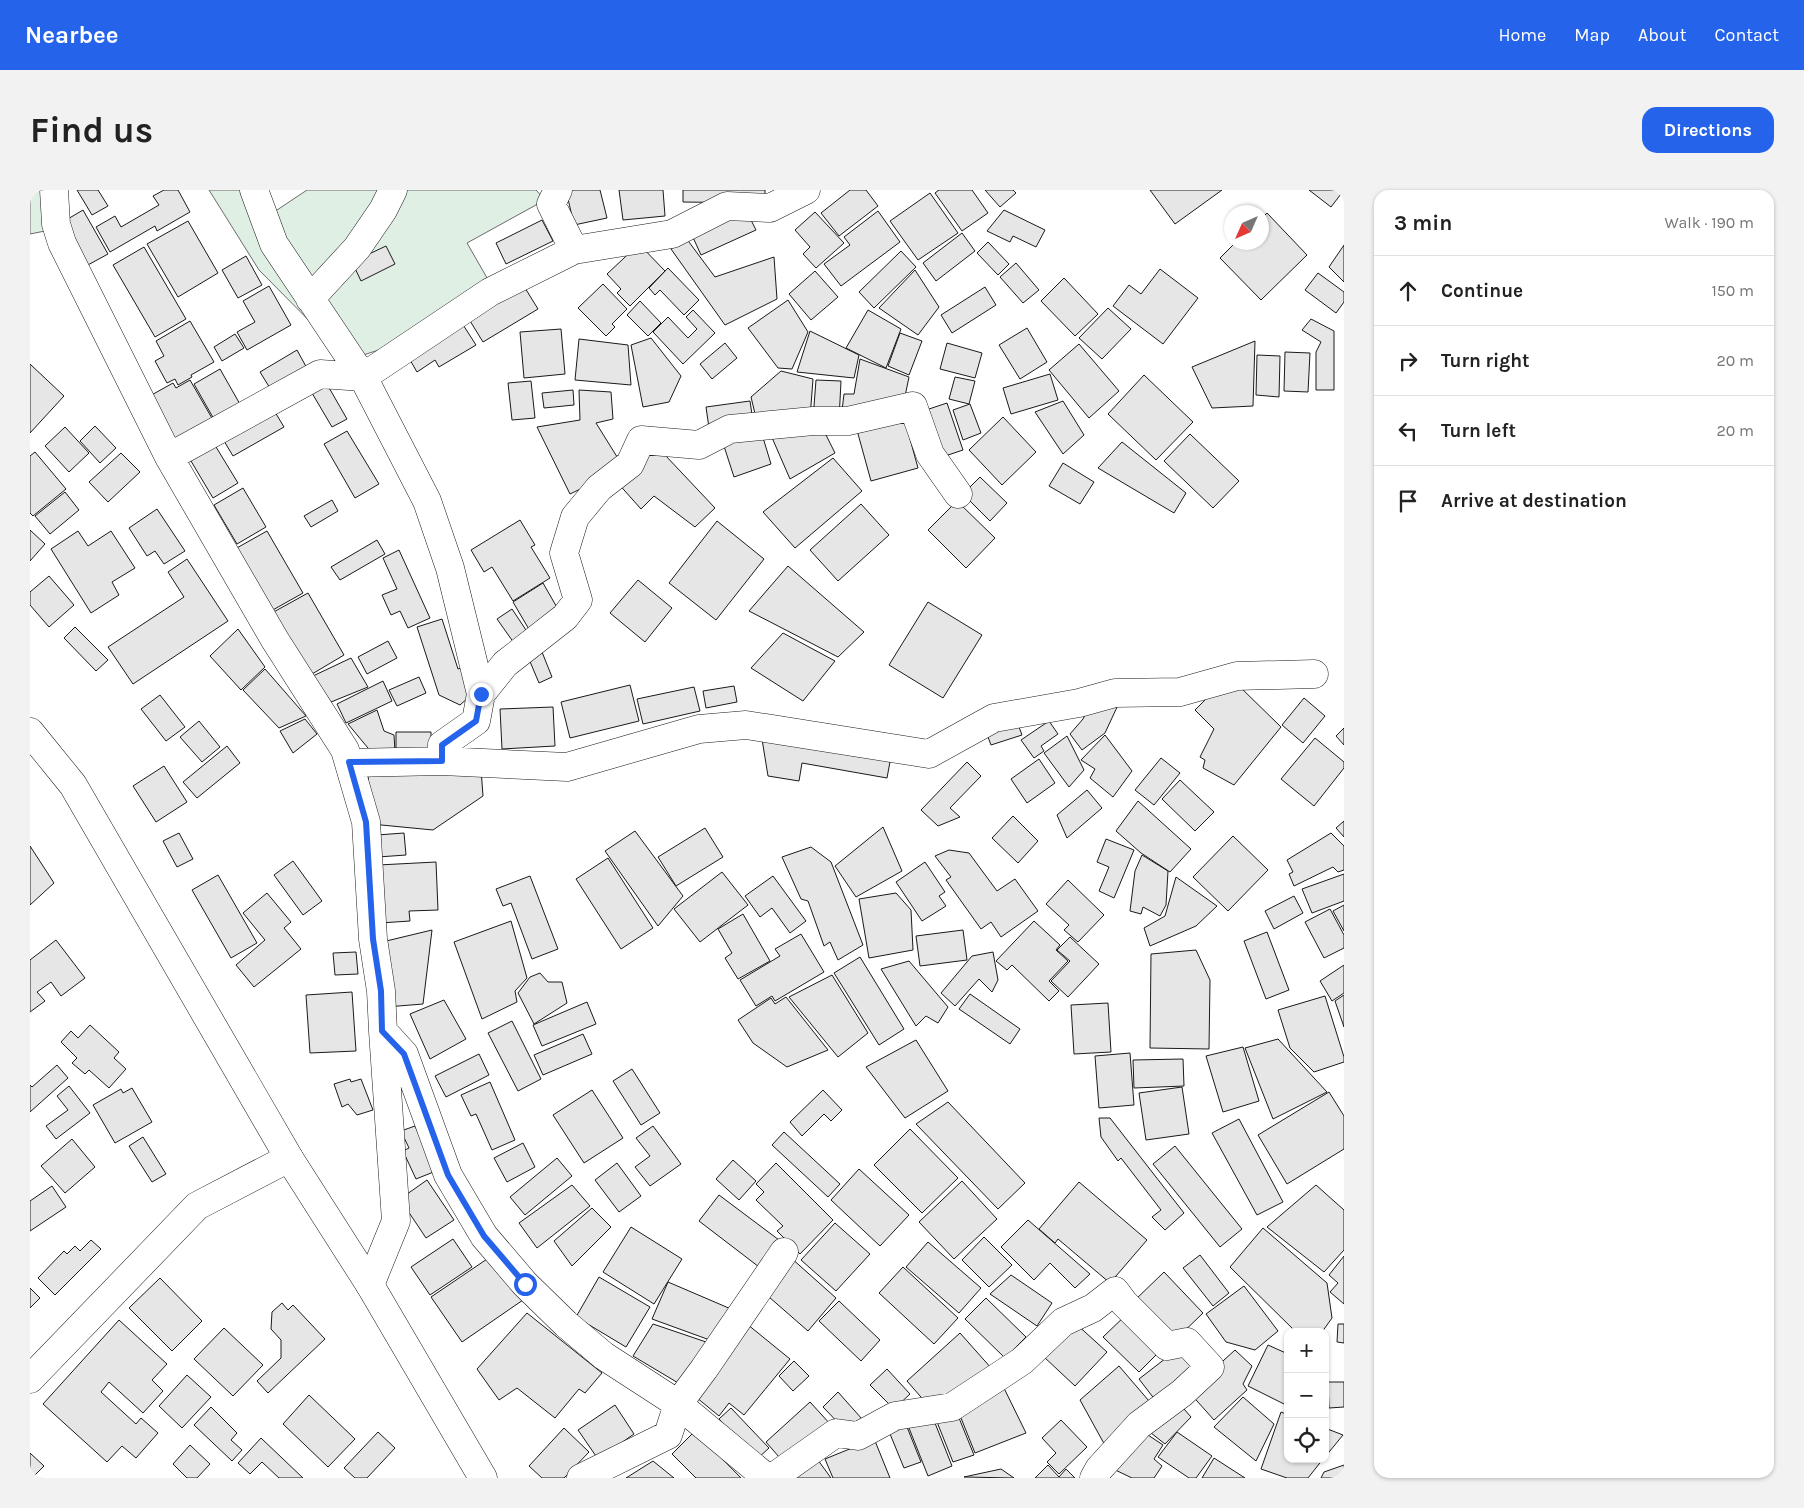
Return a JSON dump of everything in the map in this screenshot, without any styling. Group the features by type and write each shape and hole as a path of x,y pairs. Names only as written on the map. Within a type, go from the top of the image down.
{"street":[{"path":"54,190 56,224 62,243 169,457 275,640 345,750 349,762 366,822 373,939 381,991 382,1031 396,1221 370,1285"},
{"path":"254,190 274,244 363,377 427,501 450,568 481,694 476,721 442,745 442,761"},
{"path":"310,299 357,248 394,190"},
{"path":"558,190 551,204 574,250"},
{"path":"169,457 320,374 363,377 490,292 574,250 672,234 727,206 770,208 806,190"},
{"path":"481,694 505,664 565,617 578,600 564,553 575,517 599,488 630,464 641,440 699,445 730,429 813,421 848,421 913,406 930,454 958,494"},
{"path":"349,762 442,761 567,766 700,729 746,725 929,754 994,718 1079,703 1115,693 1180,692 1237,676 1314,674"},
{"path":"33,741 73,785 289,1158 370,1285 483,1478"},
{"path":"382,1031 404,1054 448,1175 484,1236 525,1284 566,1324 604,1356 678,1404 767,1478"},
{"path":"30,1379 197,1206 289,1158"},
{"path":"581,1478 668,1435 678,1404 784,1252"},
{"path":"772,1478 836,1433 858,1436 895,1416 952,1407 1022,1361 1063,1322 1093,1308 1115,1291 1124,1303 1167,1346 1187,1342 1210,1367 1182,1393 1139,1425 1094,1478"}],"green space":[{"path":"30,190 41,190 45,231 30,234"},
{"path":"209,190 260,190 274,212 307,190 536,190 545,200 467,243 494,290 400,343 348,360 259,270"}],"building":[{"path":"77,190 98,190 108,206 92,215"},
{"path":"164,190 178,190 190,212 157,231 155,226 110,252 96,227 115,216 121,227 159,205 153,196"},
{"path":"566,190 600,190 607,218 574,225"},
{"path":"619,190 663,190 665,216 623,220"},
{"path":"683,190 765,190 765,203 683,202"},
{"path":"850,190 866,190 878,206 839,236 821,213"},
{"path":"939,190 972,190 988,213 962,231 935,193"},
{"path":"985,190 1013,190 1016,193 1000,207"},
{"path":"1150,190 1222,190 1175,224"},
{"path":"1309,190 1344,190 1331,207"},
{"path":"930,193 958,233 918,260 890,221"},
{"path":"745,208 756,230 701,255 691,233"},
{"path":"83,210 108,254 86,266 61,223"},
{"path":"1004,210 1045,230 1036,247 1013,236 1010,242 987,231"},
{"path":"878,211 900,242 841,286 824,264 850,245 844,237"},
{"path":"815,212 844,243 816,268 803,254 810,247 795,230"},
{"path":"1269,215 1307,255 1261,300 1220,258 1228,250 1269,250"},
{"path":"542,220 553,241 506,264 496,243"},
{"path":"188,221 218,273 178,297 147,244"},
{"path":"962,233 975,251 936,281 923,263"},
{"path":"686,238 715,277 774,257 777,299 725,325 671,249"},
{"path":"988,242 1009,264 998,275 977,253"},
{"path":"639,244 665,271 630,306 617,293 621,289 607,274"},
{"path":"1344,245 1344,282 1329,267"},
{"path":"386,246 395,264 361,281 352,262"},
{"path":"144,247 186,319 155,337 113,265"},
{"path":"901,251 916,267 874,308 859,292"},
{"path":"246,256 262,285 238,298 222,270"},
{"path":"1016,263 1039,290 1023,303 1000,277"},
{"path":"668,268 699,300 684,315 660,290 655,295 649,288"},
{"path":"1160,269 1198,298 1163,344 1113,306 1129,285 1141,294"},
{"path":"915,270 939,307 918,335 879,308"},
{"path":"815,271 838,297 811,320 789,294"},
{"path":"1318,273 1344,292 1344,302 1336,313 1305,290"},
{"path":"1064,278 1098,314 1075,336 1041,301"},
{"path":"522,283 538,309 483,342 467,316"},
{"path":"603,284 627,309 612,324 615,327 606,336 578,308"},
{"path":"269,286 291,325 247,350 237,332 255,322 243,301"},
{"path":"985,287 996,305 952,333 941,315"},
{"path":"788,300 808,332 792,369 778,368 748,328"},
{"path":"640,301 661,323 648,336 627,315"},
{"path":"1108,308 1131,329 1102,359 1079,338"},
{"path":"693,310 715,333 683,364 653,332 668,317 688,338 697,329 686,317"},
{"path":"868,310 901,329 886,368 846,348"},
{"path":"1311,319 1334,331 1334,390 1316,390 1316,352 1321,342 1302,330"},
{"path":"460,320 476,345 439,367 435,360 417,372 406,353"},
{"path":"190,321 214,362 178,385 175,379 167,383 155,361 164,356 156,341"},
{"path":"1027,328 1047,362 1020,379 999,345"},
{"path":"561,329 565,374 524,378 520,332"},
{"path":"810,331 859,355 854,378 797,372"},
{"path":"900,333 922,341 909,375 888,366"},
{"path":"235,334 244,348 222,361 214,347"},
{"path":"651,338 681,376 669,402 643,407 631,345"},
{"path":"579,339 628,345 631,385 575,380"},
{"path":"1255,341 1253,406 1212,408 1192,367"},
{"path":"725,343 737,358 712,379 700,364"},
{"path":"947,343 982,353 975,378 940,369"},
{"path":"1079,344 1119,391 1089,418 1049,370"},
{"path":"297,350 309,372 273,393 260,372"},
{"path":"1285,352 1310,353 1308,392 1284,391"},
{"path":"1257,355 1280,356 1279,397 1256,395"},
{"path":"860,359 909,377 903,406 841,419 844,394 854,394"},
{"path":"30,364 64,396 30,433"},
{"path":"220,369 241,406 215,421 194,384"},
{"path":"781,371 813,379 810,418 757,422 751,397"},
{"path":"1050,374 1058,400 1011,414 1003,388"},
{"path":"1144,375 1193,422 1156,460 1108,414"},
{"path":"955,377 975,381 969,404 949,399"},
{"path":"324,379 347,419 332,427 309,388"},
{"path":"190,380 213,420 174,442 148,397 173,383 176,388"},
{"path":"816,380 841,381 839,420 813,419"},
{"path":"531,381 535,418 512,420 508,383"},
{"path":"573,390 574,405 544,408 542,393"},
{"path":"579,390 611,392 613,419 596,423 624,468 570,494 537,427 580,420"},
{"path":"750,401 753,421 709,428 706,407"},
{"path":"1063,401 1084,435 1063,454 1035,412"},
{"path":"947,403 963,450 939,458 923,411"},
{"path":"970,404 981,433 963,440 953,410"},
{"path":"902,410 918,468 871,481 855,423"},
{"path":"275,412 284,427 233,456 224,441"},
{"path":"1003,417 1036,452 1002,485 969,450"},
{"path":"820,423 835,453 790,479 770,433"},
{"path":"95,426 116,448 100,463 80,441"},
{"path":"65,427 89,453 69,472 45,446"},
{"path":"347,431 379,484 355,498 324,444"},
{"path":"761,431 771,464 734,477 722,440"},
{"path":"1190,434 1239,481 1213,508 1164,461"},
{"path":"213,442 238,483 213,498 188,456"},
{"path":"1122,442 1186,493 1174,513 1098,468"},
{"path":"35,452 66,489 33,516 30,513 30,456"},
{"path":"121,453 140,472 108,502 89,482"},
{"path":"647,455 665,455 715,508 695,527 654,496 641,509 616,481"},
{"path":"833,458 862,491 795,548 763,512"},
{"path":"1063,463 1094,482 1080,504 1049,486"},
{"path":"980,477 1007,503 990,521 963,494"},
{"path":"243,488 266,527 237,544 214,505"},
{"path":"65,492 79,510 50,534 35,516"},
{"path":"332,500 338,511 311,527 304,516"},
{"path":"957,501 995,538 966,568 928,530"},
{"path":"861,504 889,535 838,581 810,550"},
{"path":"157,509 185,551 164,564 155,551 147,556 129,528"},
{"path":"520,520 535,545 531,547 550,578 513,601 492,567 484,572 471,550"},
{"path":"717,521 764,559 716,620 669,583"},
{"path":"30,530 45,544 30,561"},
{"path":"78,531 88,546 111,531 135,568 112,582 119,595 91,613 51,549"},
{"path":"267,531 303,593 271,611 235,549"},
{"path":"377,540 385,554 340,580 331,567"},
{"path":"399,550 430,618 408,628 400,611 391,615 382,595 397,589 383,558"},
{"path":"187,559 228,621 133,684 108,647 184,597 168,572"},
{"path":"788,566 864,632 838,657 749,611"},
{"path":"49,576 74,605 49,627 30,605 30,592"},
{"path":"638,580 672,608 645,642 610,613"},
{"path":"543,583 559,611 530,631 513,602"},
{"path":"308,593 344,655 307,677 270,614"},
{"path":"928,602 982,635 943,698 889,665"},
{"path":"512,609 528,633 514,643 497,619"},
{"path":"442,619 458,669 466,666 468,698 460,705 439,695 417,627"},
{"path":"75,627 108,660 96,671 64,638"},
{"path":"238,629 265,667 241,690 210,656"},
{"path":"783,633 835,661 803,701 751,668"},
{"path":"388,641 397,658 367,674 358,657"},
{"path":"540,647 552,677 539,683 526,652"},
{"path":"351,658 368,687 331,702 313,676"},
{"path":"265,669 306,716 279,728 243,690"},
{"path":"419,677 426,693 397,706 389,690"},
{"path":"383,681 392,701 346,723 337,704"},
{"path":"630,685 639,721 570,738 561,702"},
{"path":"1238,685 1281,727 1234,785 1203,768 1205,760 1200,757 1214,729 1195,710 1212,693"},
{"path":"734,686 737,702 706,708 703,691"},
{"path":"694,687 700,711 643,724 637,699"},
{"path":"160,695 185,727 166,741 141,709"},
{"path":"1304,698 1325,716 1303,743 1282,725"},
{"path":"1091,704 1118,705 1105,733 1082,750 1070,734 1083,719"},
{"path":"553,707 555,746 502,749 500,709"},
{"path":"377,710 384,731 394,735 395,752 373,754 348,724"},
{"path":"305,719 317,734 293,753 280,731"},
{"path":"1016,719 1022,735 991,745 985,729"},
{"path":"199,721 220,747 202,762 180,737"},
{"path":"1049,721 1058,734 1041,746 1044,751 1034,758 1021,740"},
{"path":"1344,728 1344,745 1336,736"},
{"path":"396,732 431,732 431,752 396,753"},
{"path":"761,733 892,751 887,778 802,763 799,781 768,776"},
{"path":"1105,735 1132,771 1113,797 1090,778 1095,769 1081,760"},
{"path":"1067,736 1084,770 1069,787 1044,753"},
{"path":"1315,738 1344,762 1344,768 1314,806 1281,779"},
{"path":"227,746 240,763 197,798 183,782"},
{"path":"1161,758 1180,773 1154,805 1135,790"},
{"path":"1039,759 1055,783 1027,803 1011,779"},
{"path":"967,762 981,776 950,808 960,817 938,826 921,810"},
{"path":"164,766 187,802 156,822 133,786"},
{"path":"481,769 483,796 433,830 371,824 368,775"},
{"path":"1180,780 1214,812 1195,831 1162,799"},
{"path":"1087,790 1102,808 1067,838 1057,815"},
{"path":"1138,801 1191,849 1170,872 1141,853 1116,831"},
{"path":"1013,816 1038,841 1018,863 992,838"},
{"path":"1344,821 1344,837 1336,828"},
{"path":"883,827 902,871 856,897 835,866"},
{"path":"705,828 723,857 676,886 658,857"},
{"path":"635,831 683,896 658,926 605,851"},
{"path":"179,833 193,859 177,867 163,841"},
{"path":"404,833 406,855 378,857 377,835"},
{"path":"1331,833 1344,846 1344,870 1338,872 1333,867 1294,886 1289,874 1293,872 1287,860"},
{"path":"1233,836 1268,870 1228,911 1193,877"},
{"path":"1106,839 1134,850 1114,898 1099,891 1109,867 1097,862"},
{"path":"30,846 54,883 30,905"},
{"path":"811,847 831,862 863,945 838,960 830,942 824,946 808,901 801,899 782,857"},
{"path":"949,850 969,853 997,891 1015,879 1038,911 1001,937 991,922 981,929 946,880 951,877 935,856"},
{"path":"1142,855 1168,871 1166,905 1160,916 1143,907 1141,914 1130,911 1135,871"},
{"path":"608,858 653,928 621,949 576,879"},
{"path":"293,861 322,901 303,915 274,875"},
{"path":"436,862 438,910 409,911 410,921 380,923 378,865"},
{"path":"925,862 945,892 939,896 946,906 922,921 896,882"},
{"path":"722,872 748,905 700,942 674,909"},
{"path":"1344,874 1344,901 1312,913 1302,889"},
{"path":"218,875 257,943 231,958 192,890"},
{"path":"530,876 558,949 532,959 511,903 503,906 496,889"},
{"path":"773,876 806,921 790,933 772,908 760,917 745,896"},
{"path":"1176,877 1217,906 1196,926 1150,946 1144,928 1165,916"},
{"path":"1068,880 1104,915 1078,942 1064,930 1069,925 1046,904"},
{"path":"267,893 291,922 284,928 301,949 254,987 236,965 265,940 243,913"},
{"path":"896,893 911,910 913,950 869,958 859,899"},
{"path":"1294,896 1303,913 1274,929 1265,911"},
{"path":"1344,905 1344,931 1333,911"},
{"path":"1330,909 1344,935 1344,948 1324,958 1305,922"},
{"path":"743,914 770,961 738,979 725,958 732,953 718,929"},
{"path":"511,921 527,978 515,991 517,1002 482,1019 454,942"},
{"path":"1034,921 1060,945 1056,950 1068,961 1049,981 1059,991 1049,1001 1012,965 1007,970 996,961"},
{"path":"432,930 423,1004 386,1007 382,942"},
{"path":"963,930 967,960 920,966 916,936"},
{"path":"1267,932 1289,990 1266,999 1244,941"},
{"path":"801,934 824,972 775,1001 772,996 756,1006 740,980 780,956 775,949"},
{"path":"1070,937 1099,964 1068,997 1051,981 1070,961 1057,950"},
{"path":"56,940 85,978 61,996 51,982 37,992 45,1001 30,1012 30,960"},
{"path":"1196,950 1210,980 1209,1049 1150,1048 1151,954"},
{"path":"356,952 358,974 335,975 333,953"},
{"path":"993,952 998,980 992,992 979,979 955,1006 941,993 972,956"},
{"path":"860,957 904,1029 879,1045 834,973"},
{"path":"909,961 948,1007 938,1023 926,1016 916,1026 881,969"},
{"path":"1344,965 1344,993 1332,1001 1320,981"},
{"path":"540,973 548,982 562,982 567,1003 534,1024 518,993 530,977"},
{"path":"832,975 868,1033 838,1057 789,997"},
{"path":"352,992 356,1051 310,1053 306,995"},
{"path":"970,994 1020,1029 1010,1044 959,1009"},
{"path":"1344,995 1344,1027 1335,1001"},
{"path":"1325,996 1344,1062 1314,1072 1290,1048 1278,1010"},
{"path":"786,997 828,1050 787,1067 753,1043 738,1020 771,998 775,1004"},
{"path":"444,1000 466,1039 430,1059 410,1014"},
{"path":"587,1002 596,1024 542,1046 533,1025"},
{"path":"1108,1003 1111,1052 1074,1054 1071,1005"},
{"path":"512,1021 541,1079 518,1091 488,1033"},
{"path":"90,1025 119,1052 114,1058 126,1069 109,1088 89,1070 85,1074 72,1063 77,1058 61,1042 71,1031 78,1038"},
{"path":"583,1034 592,1054 543,1075 534,1055"},
{"path":"1278,1039 1327,1092 1273,1119 1245,1048"},
{"path":"916,1040 948,1091 905,1118 866,1067"},
{"path":"1243,1047 1259,1101 1223,1112 1206,1056"},
{"path":"1130,1053 1134,1105 1099,1108 1095,1056"},
{"path":"479,1054 489,1075 446,1097 435,1076"},
{"path":"1183,1059 1184,1086 1134,1088 1133,1060"},
{"path":"57,1065 68,1078 30,1112 30,1085 32,1087"},
{"path":"632,1069 660,1113 641,1125 613,1081"},
{"path":"350,1079 351,1082 361,1079 373,1110 357,1115 348,1104 342,1107 334,1084"},
{"path":"490,1082 515,1140 492,1150 476,1114 471,1116 461,1095"},
{"path":"69,1086 90,1113 56,1139 46,1126 68,1110 57,1096"},
{"path":"1182,1087 1189,1134 1146,1140 1139,1093"},
{"path":"132,1088 152,1122 115,1143 93,1105 121,1089 123,1093"},
{"path":"592,1090 623,1138 584,1163 553,1115"},
{"path":"823,1090 842,1110 831,1121 824,1114 802,1136 790,1122"},
{"path":"1329,1092 1344,1116 1344,1149 1287,1184 1258,1135"},
{"path":"948,1102 1025,1183 998,1209 916,1124"},
{"path":"1099,1118 1110,1118 1184,1213 1165,1230 1152,1217 1161,1210 1121,1158 1118,1161 1101,1137"},
{"path":"1239,1119 1283,1202 1257,1215 1212,1133"},
{"path":"415,1126 436,1171 416,1179 403,1151 409,1148 401,1131"},
{"path":"653,1126 681,1164 650,1186 635,1167 650,1156 636,1138"},
{"path":"910,1129 958,1178 922,1213 874,1165"},
{"path":"784,1132 840,1184 828,1197 772,1145"},
{"path":"143,1137 166,1174 152,1182 129,1146"},
{"path":"72,1139 95,1167 65,1193 41,1166"},
{"path":"523,1143 535,1167 507,1182 494,1158"},
{"path":"1175,1146 1242,1229 1220,1247 1153,1164"},
{"path":"557,1158 572,1176 525,1215 510,1197"},
{"path":"733,1160 756,1181 739,1200 716,1179"},
{"path":"617,1163 641,1196 619,1212 595,1180"},
{"path":"776,1163 833,1220 800,1254 777,1231 783,1226 756,1200 764,1192 756,1184"},
{"path":"859,1169 909,1215 880,1246 831,1200"},
{"path":"427,1180 454,1220 426,1238 400,1199"},
{"path":"962,1181 997,1219 954,1259 919,1222"},
{"path":"1079,1182 1147,1240 1110,1283 1058,1239 1055,1243 1039,1229"},
{"path":"572,1185 590,1206 537,1248 519,1223"},
{"path":"1316,1185 1344,1210 1344,1250 1324,1272 1267,1227"},
{"path":"52,1186 66,1207 30,1231 30,1201"},
{"path":"719,1195 783,1243 763,1270 699,1221"},
{"path":"592,1208 611,1227 572,1266 554,1241"},
{"path":"1028,1220 1090,1274 1075,1288 1050,1263 1034,1280 1001,1247"},
{"path":"835,1223 870,1254 836,1291 801,1260"},
{"path":"631,1227 682,1259 654,1304 603,1272"},
{"path":"1263,1228 1327,1283 1332,1318 1325,1328 1292,1328 1230,1267"},
{"path":"984,1237 1012,1265 989,1287 962,1260"},
{"path":"453,1239 472,1267 430,1295 411,1267"},
{"path":"91,1240 101,1249 55,1295 38,1278 64,1251 67,1254 75,1246 80,1251"},
{"path":"928,1242 981,1288 959,1313 906,1267"},
{"path":"493,1255 523,1300 462,1342 431,1297"},
{"path":"1200,1255 1229,1293 1213,1306 1183,1268"},
{"path":"1344,1256 1344,1304 1330,1292 1338,1283 1329,1275"},
{"path":"790,1257 836,1298 808,1331 761,1290"},
{"path":"903,1267 958,1318 934,1344 879,1293"},
{"path":"1164,1272 1203,1313 1173,1342 1133,1302"},
{"path":"1011,1275 1052,1303 1037,1326 990,1294"},
{"path":"599,1277 650,1307 626,1347 576,1317"},
{"path":"160,1278 202,1321 172,1351 129,1308"},
{"path":"668,1282 738,1312 718,1343 652,1319"},
{"path":"1244,1286 1278,1331 1255,1350 1226,1342 1206,1314"},
{"path":"30,1288 40,1298 30,1308"},
{"path":"986,1298 1026,1337 1005,1358 965,1319"},
{"path":"839,1301 880,1340 861,1361 819,1321"},
{"path":"282,1303 288,1310 293,1305 325,1339 268,1393 257,1381 281,1358 281,1340 271,1329 272,1312"},
{"path":"527,1313 602,1373 585,1393 579,1389 555,1418 517,1388 499,1400 477,1369"},
{"path":"1127,1314 1162,1349 1139,1372 1103,1337"},
{"path":"119,1320 167,1364 152,1380 163,1391 143,1413 109,1382 101,1392 136,1424 141,1418 158,1433 136,1458 122,1446 107,1462 43,1404"},
{"path":"1074,1322 1107,1352 1075,1386 1043,1356"},
{"path":"653,1324 715,1345 685,1387 633,1356"},
{"path":"747,1324 790,1359 744,1415 729,1403 719,1416 691,1393"},
{"path":"1338,1324 1344,1324 1344,1343 1337,1342"},
{"path":"224,1328 263,1365 233,1396 194,1359"},
{"path":"960,1333 992,1369 950,1404 927,1404 907,1381"},
{"path":"1268,1345 1284,1352 1284,1404 1248,1386"},
{"path":"1179,1348 1200,1374 1159,1405 1139,1379"},
{"path":"1235,1350 1252,1366 1243,1384 1247,1390 1214,1420 1189,1392"},
{"path":"794,1361 809,1376 793,1391 779,1376"},
{"path":"1119,1366 1155,1408 1107,1449 1080,1400"},
{"path":"887,1369 910,1394 894,1409 870,1385"},
{"path":"187,1375 211,1397 182,1428 159,1406"},
{"path":"1001,1382 1026,1433 975,1453 959,1413"},
{"path":"1329,1382 1344,1382 1344,1407 1329,1408"},
{"path":"838,1392 862,1419 848,1433 823,1407"},
{"path":"309,1395 355,1439 328,1467 283,1424"},
{"path":"1243,1397 1274,1424 1256,1461 1214,1427"},
{"path":"1177,1401 1191,1417 1165,1444 1146,1429"},
{"path":"810,1402 831,1425 786,1465 766,1442"},
{"path":"615,1405 634,1434 598,1459 578,1430"},
{"path":"211,1407 237,1433 231,1440 242,1450 232,1461 194,1425"},
{"path":"731,1408 769,1448 757,1459 719,1419"},
{"path":"1281,1412 1284,1413 1284,1463 1320,1463 1308,1478 1287,1478 1261,1469"},
{"path":"931,1413 952,1466 928,1476 907,1423"},
{"path":"957,1413 974,1455 953,1462 935,1417"},
{"path":"1061,1420 1087,1447 1059,1474 1047,1462 1056,1453 1042,1438"},
{"path":"905,1422 921,1462 904,1468 888,1429"},
{"path":"564,1428 589,1452 564,1478 542,1478 529,1466"},
{"path":"1329,1430 1343,1435 1329,1452"},
{"path":"695,1431 741,1478 696,1478 672,1454"},
{"path":"1142,1431 1163,1445 1154,1459 1162,1466 1154,1478 1132,1478 1107,1466"},
{"path":"378,1432 395,1448 367,1478 355,1478 344,1468"},
{"path":"1177,1432 1212,1456 1196,1478 1189,1478 1158,1457"},
{"path":"873,1436 890,1478 833,1478 825,1459 852,1448"},
{"path":"261,1438 303,1478 279,1478 262,1462 250,1474 238,1463"},
{"path":"190,1445 210,1464 197,1478 187,1478 173,1464"},
{"path":"30,1453 44,1466 32,1478 30,1478"},
{"path":"815,1456 831,1478 786,1478"},
{"path":"1214,1458 1245,1478 1202,1478"},
{"path":"653,1461 674,1478 626,1478"},
{"path":"1048,1465 1059,1477 1066,1469 1075,1478 1035,1478"},
{"path":"1344,1465 1344,1478 1321,1478 1324,1472"},
{"path":"1001,1469 1014,1478 964,1477"}],"route":[{"path":"481,694 476,721 442,745 442,761 349,762 366,822 373,939 381,991 382,1031 404,1054 448,1175 484,1236 525,1284"}]}
